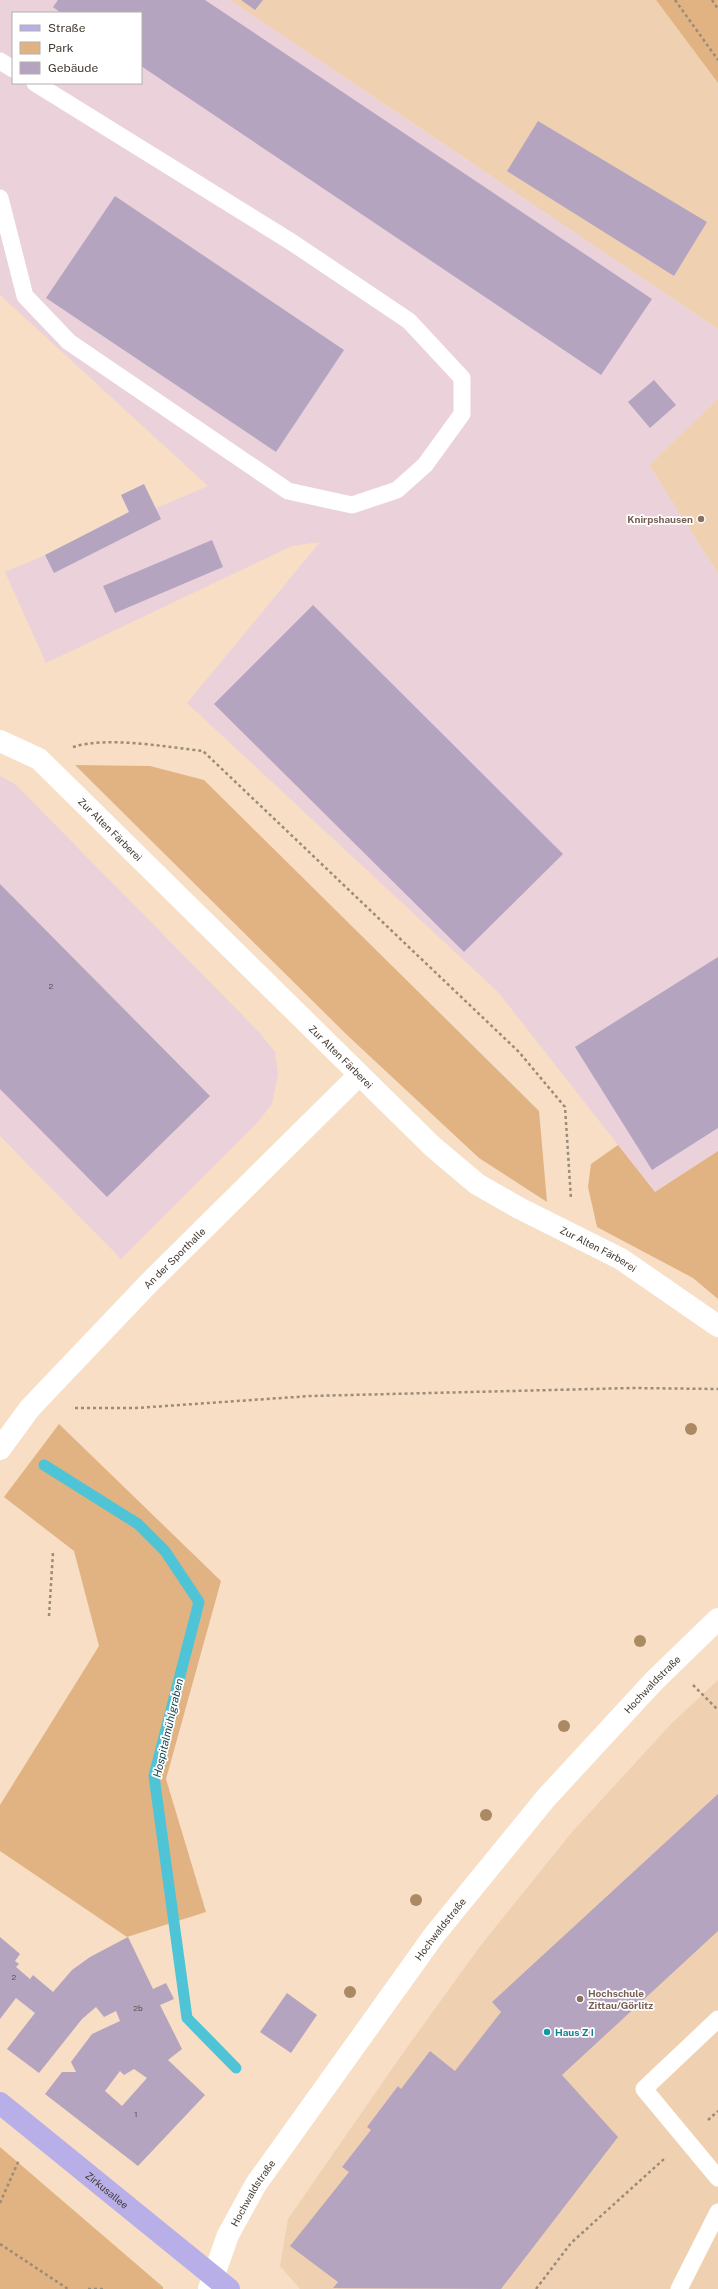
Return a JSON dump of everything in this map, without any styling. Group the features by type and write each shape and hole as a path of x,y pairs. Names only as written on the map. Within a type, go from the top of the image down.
{"main road":[{"name":"Zirkusallee","path":"0,2103 218,2285"}],"street":[{"name":"Zur Alten Färberei","path":"0,741 39,759 432,1146 477,1184 519,1208 621,1259 718,1326"},
{"name":"An der Sporthalle","path":"0,1449 30,1408 148,1284 359,1074"},
{"name":"Hochwaldstraße","path":"218,2285 228,2235 256,2184 435,1934 546,1798 654,1681 718,1619"}],"lane":[{"path":"0,61 12,69"},
{"path":"0,198 25,296 69,342 288,491 352,505 397,490 425,465 462,414 462,378 409,321 293,243 37,84"},
{"path":"718,2019 644,2088 718,2178"},
{"path":"679,2289 718,2212"}],"path":[{"path":"675,0 718,60"},
{"path":"712,0 718,9"},
{"path":"39,759 87,743 147,744 203,751 518,1052 565,1107 572,1235"},
{"path":"30,1408 136,1408 310,1396 616,1388 718,1389"},
{"path":"49,1616 53,1552"},
{"path":"536,2289 571,2243 718,2111"},
{"path":"0,2203 20,2159"},
{"path":"0,2244 68,2289"},
{"path":"88,2289 104,2289"}],"shaded area":[{"path":"0,0 230,0 718,329 718,399 649,465 718,574 718,1151 655,1192 498,992 187,703 320,542 292,546 46,663 5,572 208,486 0,295"},
{"path":"230,0 656,0 718,83 718,329"},
{"name":"Knirpshausen","path":"718,399 718,574 649,465"},
{"path":"0,776 15,784 258,1031 275,1052 278,1074 272,1104 256,1124 121,1259 0,1136"},
{"name":"Hochschule Zittau/Görlitz","path":"718,1680 718,2289 300,2289 280,2266 288,2219 403,2053 481,1945 572,1832 671,1724"}],"green space":[{"path":"656,0 718,0 718,83"},
{"path":"75,765 150,766 204,780 539,1111 547,1202 479,1158 347,1035"},
{"path":"618,1145 655,1192 718,1151 718,1299 693,1278 597,1227 588,1187 591,1164"},
{"path":"59,1424 221,1581 166,1779 206,1912 127,1937 0,1851 0,1805 99,1646 74,1551 4,1497"},
{"path":"0,2147 163,2287 163,2289 0,2289"}],"building":[{"path":"58,0 205,0 652,299 601,375 142,67 142,12 60,12 53,7"},
{"path":"241,0 263,0 255,10"},
{"path":"538,121 707,222 674,276 507,171"},
{"path":"115,196 344,350 276,452 46,298"},
{"path":"654,380 676,405 650,428 628,402"},
{"path":"144,484 161,519 54,573 45,555 129,512 121,495"},
{"path":"212,540 223,567 115,613 103,586"},
{"path":"313,605 563,854 464,952 214,704"},
{"path":"0,884 210,1096 107,1197 0,1089"},
{"path":"718,957 718,1128 652,1170 575,1047"},
{"name":"Haus Z I","path":"718,1794 718,1931 562,2075 618,2137 501,2289 333,2288 338,2282 290,2246 349,2172 342,2167 371,2130 367,2127 398,2086 401,2089 430,2051 455,2071 501,2012 492,2002"},
{"path":"0,1937 20,1954 15,1961 19,1964 16,1967 30,1979 33,1975 53,1992 72,1970 90,1957 128,1937 153,1989 166,1983 174,1999 160,2005 182,2049 168,2060 205,2095 138,2166 45,2094 62,2072 76,2072 71,2062 92,2034 120,2021 116,2011 104,2017 96,2007 82,2019 39,2073 7,2049 35,2013 16,1998 0,2019","holes":["134,2069 147,2078 122,2106 105,2091 120,2071 124,2075"]},
{"path":"287,1993 317,2015 291,2053 260,2032"}],"waterway":[{"name":"Hospitalmühlgraben","path":"44,1465 138,1524 165,1551 199,1602 154,1776 187,2018 236,2068"}],"place":[{"name":"Knirpshausen","path":"701,519"},
{"name":"Hochschule Zittau/Görlitz","path":"580,1999"},
{"name":"Haus Z I","path":"547,2032"}]}
